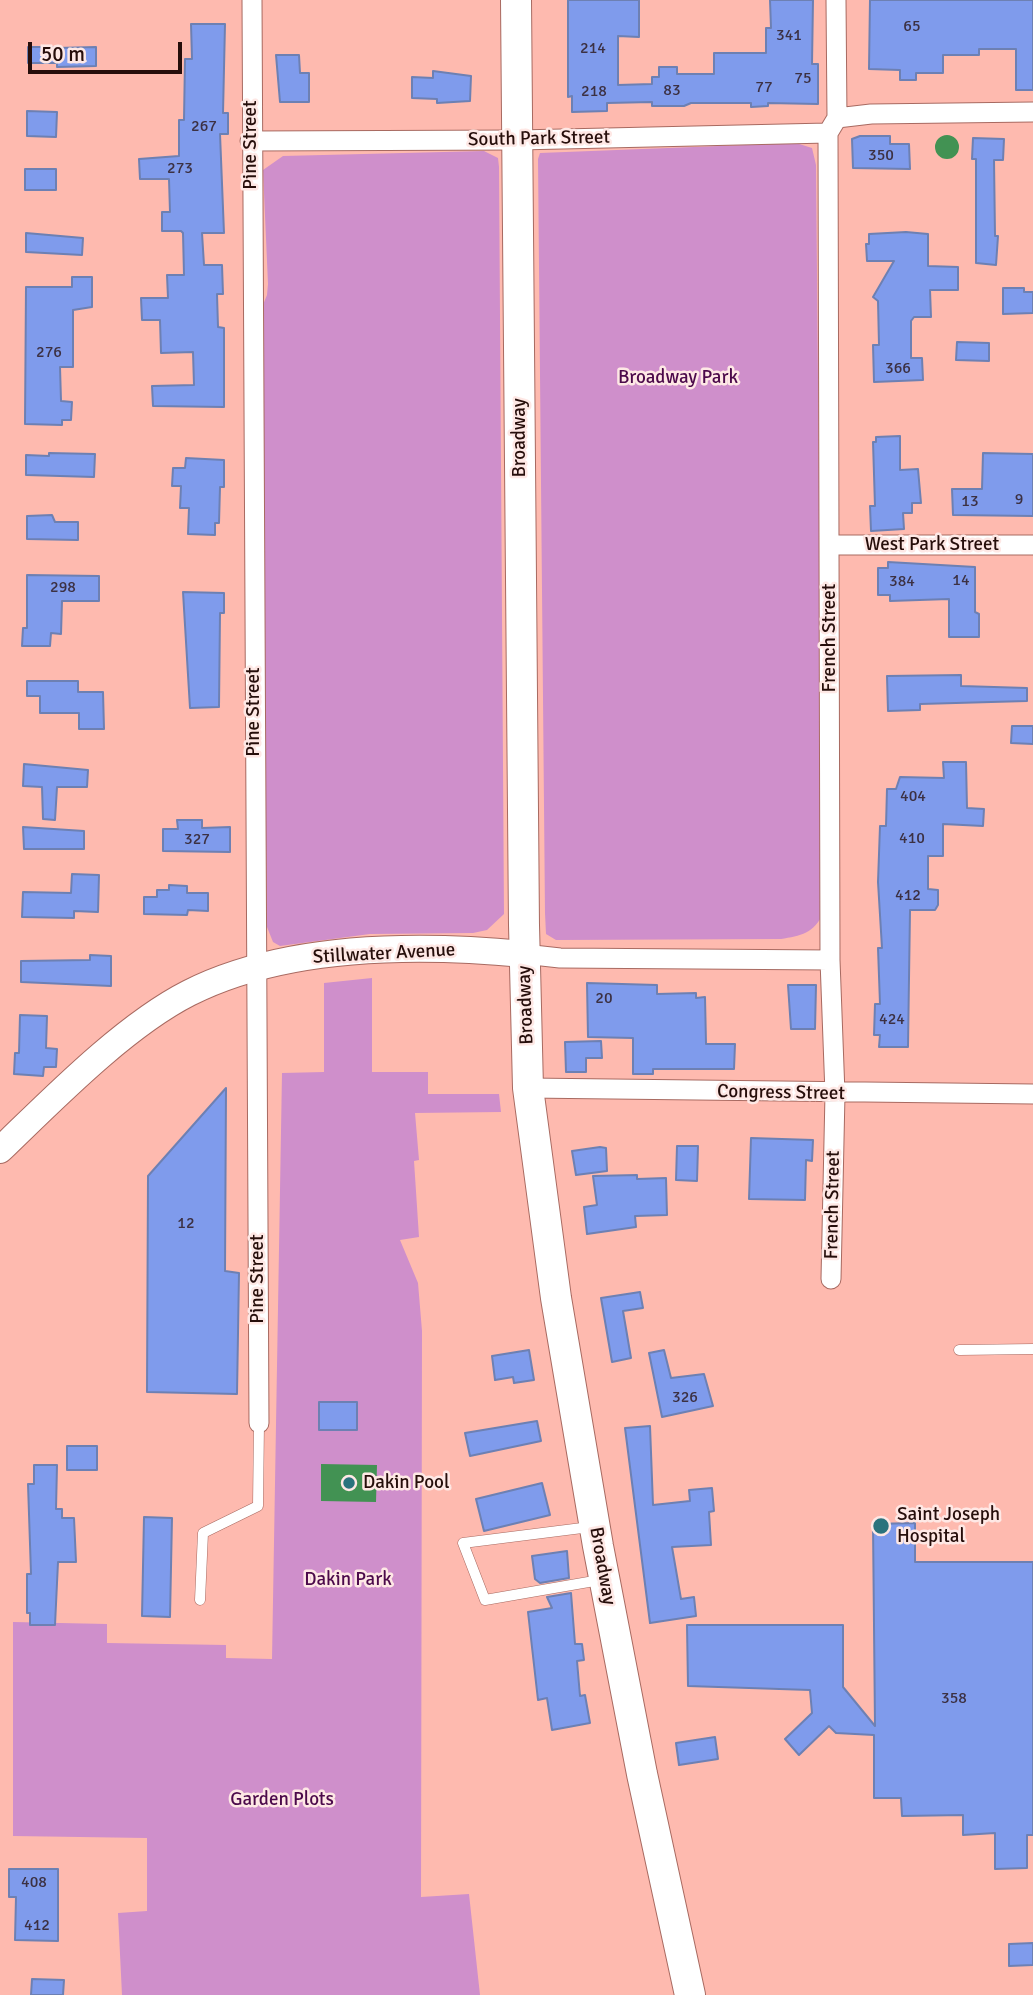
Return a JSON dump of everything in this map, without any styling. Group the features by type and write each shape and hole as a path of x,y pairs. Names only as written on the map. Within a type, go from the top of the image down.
{"main road":[{"name":"Broadway","path":"516,0 524,954 528,1088 556,1298 604,1580 642,1774 690,1995"},
{"name":"Stillwater Avenue","path":"0,1150 100,1058 155,1014 188,993 256,968 331,953 472,949 524,954"}],"street":[{"name":"Pine Street","path":"252,0 250,141 259,1423"},
{"name":"French Street","path":"831,1279 835,1094 830,960 830,545 836,0"},
{"name":"South Park Street","path":"250,141 518,140 833,125 871,114 1033,112"},
{"name":"West Park Street","path":"830,545 1033,545"},
{"name":"Stillwater Avenue","path":"524,954 560,958 830,960"},
{"name":"Congress Street","path":"528,1088 835,1094 1033,1094"}],"lane":[{"path":"959,1350 1033,1349"},
{"path":"200,1600 202,1533 258,1506 259,1423"},
{"path":"595,1526 463,1543 485,1600 604,1580"}],"green space":[{"name":"Broadway Park","path":"796,143 812,148 816,165 823,913 811,929 781,939 556,940 546,934 545,913 538,159 540,153"},
{"path":"484,151 498,158 499,167 504,914 487,930 473,933 370,934 280,946 273,942 267,927 260,312 268,284 263,170 283,156"},
{"path":"372,978 372,1072 428,1072 428,1094 499,1094 501,1112 415,1113 419,1160 414,1161 419,1237 400,1240 418,1283 422,1331 421,1897 469,1894 480,1995 122,1995 118,1913 147,1911 147,1838 13,1836 13,1622 107,1624 107,1643 226,1645 226,1658 272,1659 282,1073 324,1072 324,983"}],"shaded area":[{"path":"947,135 958,142 959,147 952,158 947,159 936,152 935,147 942,136"},
{"name":"Dakin Pool","path":"321,1464 377,1465 376,1502 321,1501"}],"building":[{"path":"568,0 639,0 639,37 618,36 618,85 652,84 652,77 659,77 659,67 677,67 677,74 714,74 714,53 766,53 766,28 771,28 770,0 813,0 812,64 818,64 818,104 768,103 768,106 751,107 751,103 652,106 652,102 607,103 607,111 572,112 572,96 568,97"},
{"path":"870,0 1033,0 1033,90 1016,90 1016,49 979,49 979,55 943,55 943,73 916,73 916,80 900,80 900,70 869,69"},
{"path":"191,24 225,24 223,113 228,113 228,134 220,134 224,233 202,233 204,265 222,265 223,294 217,294 218,327 224,328 224,407 153,406 152,386 194,385 193,352 161,353 160,320 142,320 141,298 168,298 167,275 184,275 183,233 162,231 162,212 170,212 169,179 140,179 139,159 179,156 179,120 184,120 185,59 192,59"},
{"path":"28,47 56,47 57,63 28,63"},
{"path":"96,47 96,66 57,67 57,48"},
{"path":"276,55 299,55 300,73 309,73 309,102 280,102"},
{"path":"433,71 471,76 470,101 437,103 437,99 412,98 412,77 433,78"},
{"path":"27,111 57,112 56,137 27,136"},
{"path":"860,136 890,136 890,144 909,144 910,169 853,168 852,139"},
{"path":"973,138 1004,139 1003,160 994,160 995,236 998,236 996,265 976,263 976,159 972,159"},
{"path":"25,169 56,169 56,190 25,190"},
{"path":"26,233 83,238 82,255 26,252"},
{"path":"869,234 928,234 928,266 958,267 958,290 930,290 931,317 914,317 911,321 911,358 922,358 923,380 874,382 873,345 879,345 878,301 873,297 894,261 867,261 866,244 869,244"},
{"path":"72,277 92,277 92,307 73,310 73,367 60,367 61,401 72,402 71,420 62,420 62,425 25,424 26,287 72,287"},
{"path":"1003,288 1024,288 1024,292 1033,292 1033,313 1003,314"},
{"path":"957,342 989,343 989,361 956,360"},
{"path":"900,436 900,470 918,469 921,503 912,503 912,513 903,513 904,529 871,531 870,506 875,506 873,442 876,442 876,437"},
{"path":"49,453 95,454 94,477 26,475 26,455 49,456"},
{"path":"983,453 1033,454 1033,516 953,515 952,489 982,489"},
{"path":"186,458 224,460 224,487 220,487 219,523 215,523 215,535 188,534 189,508 180,508 181,486 172,486 173,468 185,468"},
{"path":"52,515 55,522 78,522 78,540 27,539 27,516"},
{"path":"888,562 975,567 975,612 979,614 979,637 949,637 949,599 890,601 890,595 878,595 878,568 888,568"},
{"path":"27,575 99,576 99,601 62,601 61,634 51,633 50,646 22,646 23,628 27,628"},
{"path":"183,592 224,593 224,613 220,613 219,707 190,708"},
{"path":"961,675 961,686 1027,688 1027,701 920,704 920,710 888,711 887,676"},
{"path":"27,681 78,681 78,692 103,692 104,729 79,729 79,713 40,713 40,696 27,696"},
{"path":"1012,726 1033,726 1033,744 1011,743"},
{"path":"943,762 966,762 967,808 984,809 983,826 943,824 943,856 928,856 928,889 938,890 938,905 935,910 910,910 908,1047 879,1047 880,1035 874,1035 875,1004 880,1004 878,948 882,948 878,882 880,826 886,826 887,789 896,789 900,777 944,778"},
{"path":"24,764 88,770 87,787 57,787 55,820 43,819 42,787 23,786"},
{"path":"177,820 202,820 202,828 230,827 230,852 163,851 163,829 178,829"},
{"path":"23,827 84,831 84,849 24,849"},
{"path":"72,874 99,875 98,912 74,911 74,918 22,917 23,892 71,893"},
{"path":"169,885 187,886 187,893 208,893 208,911 188,910 187,915 144,914 144,897 157,897 157,890 169,890"},
{"path":"90,955 111,956 111,986 21,982 21,961 90,960"},
{"path":"587,983 657,985 657,994 696,993 696,998 705,997 706,1044 735,1044 734,1069 653,1069 653,1074 633,1074 633,1038 588,1037"},
{"path":"788,985 816,985 815,1029 791,1029"},
{"path":"20,1015 47,1016 46,1048 57,1049 56,1067 44,1067 43,1076 14,1074 15,1053 19,1053"},
{"path":"601,1041 602,1058 586,1058 586,1072 566,1072 565,1042"},
{"path":"226,1088 225,1271 239,1273 237,1394 147,1392 148,1176"},
{"path":"751,1138 813,1140 812,1161 806,1160 805,1200 749,1199"},
{"path":"677,1146 698,1146 697,1181 676,1180"},
{"path":"606,1148 607,1171 576,1175 572,1151"},
{"path":"637,1175 637,1179 666,1178 667,1215 635,1216 636,1227 587,1234 584,1207 597,1205 593,1176"},
{"path":"640,1292 643,1308 623,1311 631,1358 612,1362 601,1298"},
{"path":"529,1350 534,1380 514,1383 513,1377 495,1380 492,1356"},
{"path":"664,1350 671,1378 704,1374 713,1406 662,1417 649,1353"},
{"path":"319,1402 357,1402 357,1430 319,1430"},
{"path":"537,1421 541,1441 470,1456 465,1433"},
{"path":"650,1426 653,1505 690,1501 689,1490 712,1488 714,1511 709,1512 711,1545 672,1547 681,1599 694,1597 696,1616 650,1623 625,1428"},
{"path":"67,1446 97,1446 97,1470 67,1470"},
{"path":"34,1465 57,1465 56,1509 62,1509 62,1518 74,1518 76,1562 58,1562 55,1625 30,1625 30,1613 27,1613 27,1574 31,1574 28,1484 34,1484"},
{"path":"542,1483 550,1515 484,1531 476,1499"},
{"path":"144,1517 172,1518 170,1617 142,1616"},
{"path":"915,1523 915,1562 1033,1562 1033,1835 1027,1835 1027,1868 995,1869 995,1833 963,1835 963,1815 902,1816 901,1798 874,1798 874,1735 836,1733 829,1726 799,1755 785,1739 812,1713 810,1690 688,1686 687,1625 843,1625 843,1687 875,1726 873,1524"},
{"path":"567,1551 569,1578 540,1583 535,1579 532,1556"},
{"path":"571,1593 575,1644 582,1644 584,1660 577,1661 580,1696 585,1695 590,1723 552,1730 547,1698 538,1700 528,1612 552,1608 547,1597"},
{"path":"715,1737 718,1759 679,1765 676,1743"},
{"path":"9,1869 58,1869 58,1941 15,1940 16,1897 9,1897"},
{"path":"1033,1943 1033,1965 1009,1966 1009,1944"},
{"path":"32,1979 64,1980 63,1995 31,1995"}],"place":[{"name":"Dakin Pool","path":"349,1483"},
{"name":"Saint Joseph Hospital","path":"881,1526"}],"park label":[{"name":"Dakin Park","path":"348,1580"},
{"name":"Garden Plots","path":"282,1800"}]}
